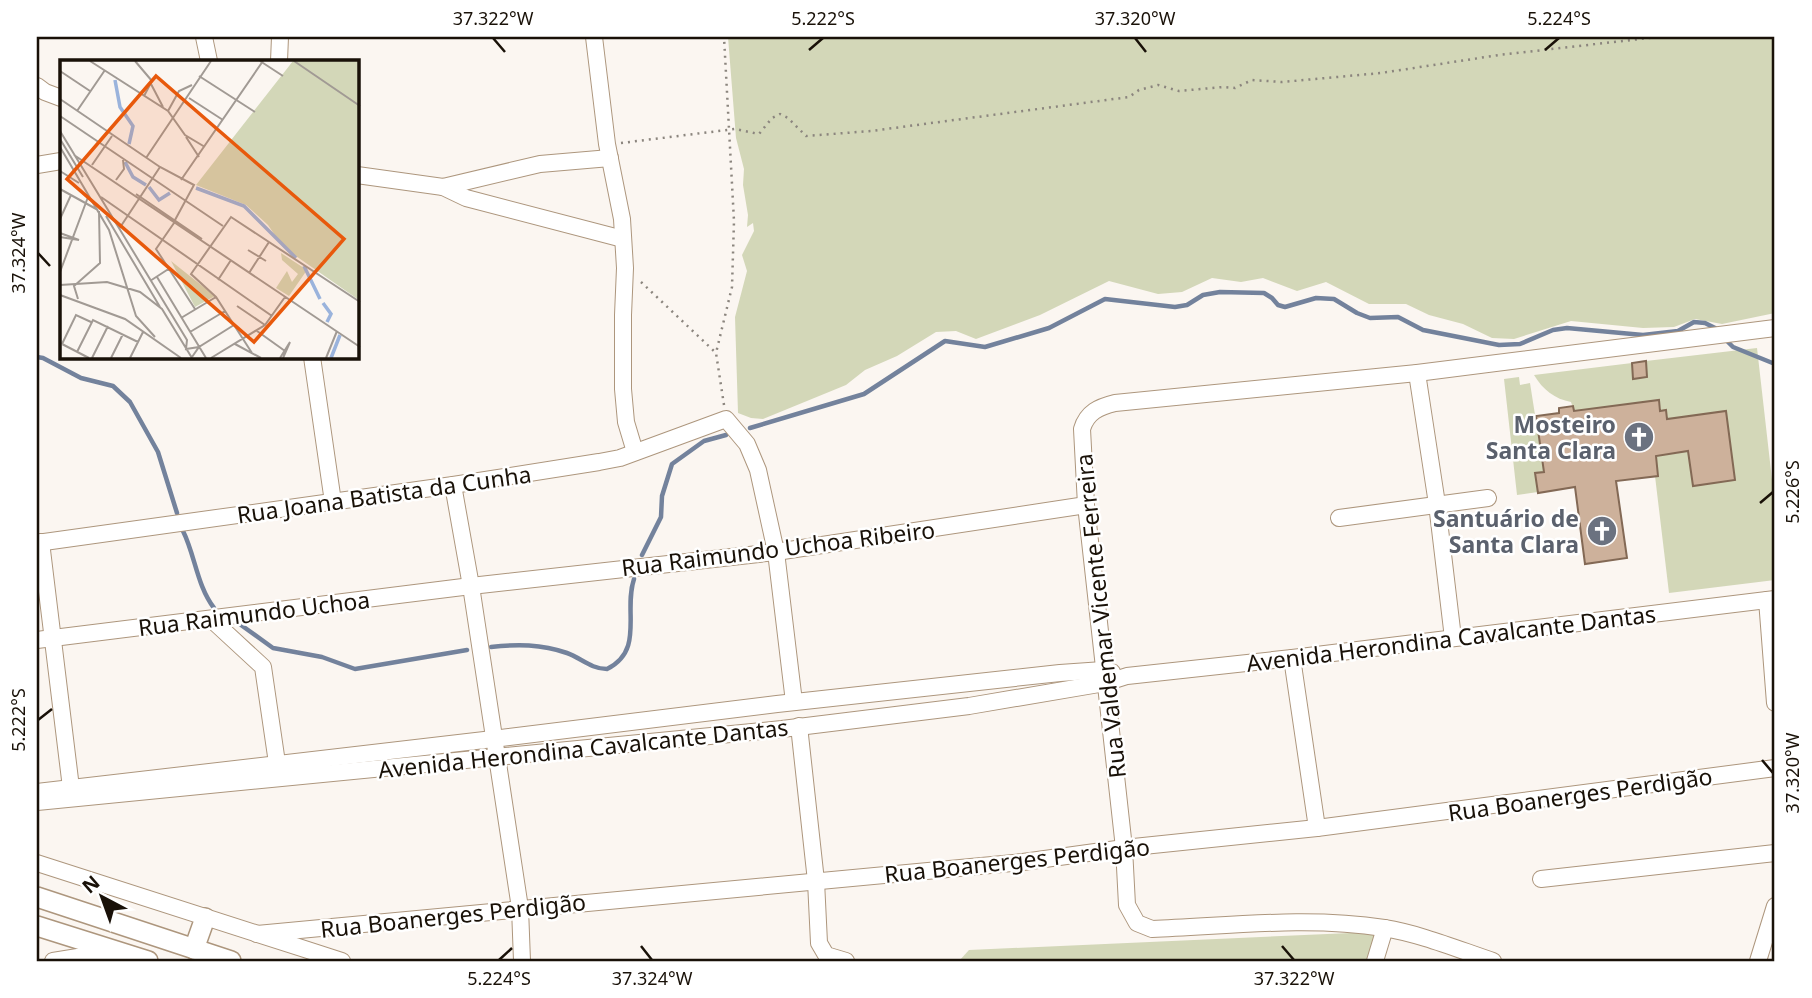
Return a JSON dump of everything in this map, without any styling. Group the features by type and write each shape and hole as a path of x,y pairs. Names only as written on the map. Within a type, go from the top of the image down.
{"main road":[{"path":"37,898 231,961"},
{"path":"194,949 205,918"},
{"path":"37,926 148,961"}],"street":[{"path":"204,37 209,60"},
{"path":"279,60 280,37"},
{"path":"594,37 608,151 623,239 623,389 626,422 635,452"},
{"path":"37,86 60,98"},
{"path":"443,187 608,151"},
{"path":"37,164 60,161"},
{"path":"359,175 443,187 467,198 623,239"},
{"path":"1453,638 1437,504 1417,373 1775,327"},
{"path":"312,359 333,502"},
{"name":"Rua Valdemar Vicente Ferreira","path":"1385,928 1315,923 1146,928 1137,923 1127,905 1124,848 1086,505 1082,429 1084,421 1095,409 1115,403 1417,373"},
{"path":"726,419 740,434 754,456 776,552 786,703 782,729"},
{"name":"Rua Joana Batista da Cunha","path":"39,542 600,463 726,419"},
{"path":"453,485 520,908 522,961"},
{"path":"1339,518 1488,498"},
{"name":"Rua Raimundo Uchoa Ribeiro","path":"471,586 776,552 1086,505"},
{"path":"39,542 54,639 72,793"},
{"name":"Rua Raimundo Uchoa","path":"37,640 471,586"},
{"path":"1771,599 1775,703"},
{"name":"Avenida Herondina Cavalcante Dantas","path":"37,802 72,793 277,763 786,703 1127,676 1771,599"},
{"path":"211,619 263,667 277,763"},
{"path":"1292,658 1317,828"},
{"name":"Avenida Herondina Cavalcante Dantas","path":"37,792 72,793 496,757 782,729 969,706 1104,677"},
{"path":"799,726 816,881 819,943 826,955 846,961"},
{"name":"Rua Boanerges Perdigão","path":"257,934 1023,862 1124,848 1317,828 1775,768"},
{"path":"1541,879 1775,853"},
{"path":"37,863 342,961"},
{"path":"1758,961 1773,917"},
{"path":"1375,961 1385,928 1423,937 1493,961"},
{"path":"53,961 115,951"}],"path":[{"path":"724,37 734,221 732,286 716,353 726,419"},
{"path":"608,151 731,129 759,134 772,118 780,114 789,118 806,136 871,131 1129,97 1139,90 1158,85 1179,90 1235,88 1252,80 1282,82 1371,74 1499,55 1658,37"},
{"path":"625,268 716,353"}],"green space":[{"path":"728,37 1775,37 1775,313 1722,324 1695,319 1674,327 1643,328 1571,321 1514,339 1492,338 1463,324 1429,315 1406,304 1369,304 1326,282 1297,291 1263,278 1241,282 1212,278 1182,292 1158,294 1109,281 1040,315 976,339 956,331 936,332 897,356 865,370 846,385 763,419 751,418 738,413 735,317 747,271 742,255 754,231 753,223 747,227 744,169 736,138"},
{"path":"1757,348 1775,506 1775,580 1669,593 1655,476 1655,448 1671,445 1673,454 1688,451 1693,486 1734,480 1725,411 1667,419 1666,410 1660,411 1658,400 1574,411 1571,402 1550,393 1534,375 1632,363 1633,378 1647,377 1646,361"},
{"path":"1519,377 1520,385 1530,383 1544,472 1538,492 1517,495 1504,379"},
{"path":"1373,932 1376,934 1370,961 959,961 969,950"}],"building":[{"path":"1646,361 1647,377 1633,379 1632,363"},
{"path":"1659,400 1660,411 1666,410 1667,419 1726,411 1735,480 1693,486 1688,451 1656,456 1658,476 1616,481 1627,558 1585,564 1575,487 1538,493 1535,473 1544,472 1536,416 1559,413 1559,408 1573,406 1574,411"}],"waterway":[{"path":"750,428 864,394 945,341 985,347 1049,328 1105,299 1175,307 1187,305 1203,295 1220,292 1264,293 1278,305 1285,307 1316,298 1334,299 1370,318 1398,317 1423,330 1499,345 1520,344 1553,330 1567,328 1643,335 1678,331 1694,322 1705,323 1717,329"},
{"path":"1725,339 1733,347 1775,364"},
{"path":"37,357 81,378 113,386 130,402 158,452 177,513"},
{"path":"642,555 661,517 662,496 672,464 704,441 726,435"},
{"path":"183,531 204,590 214,608"},
{"path":"491,647 538,646 567,653 596,667 607,669 619,661 626,651 631,629 630,604 634,579"},
{"path":"241,625 273,648 322,657 355,669 467,650"}],"place":[{"name":"Mosteiro Santa Clara","path":"1639,437"},
{"name":"Santuário de Santa Clara","path":"1602,531"}]}
